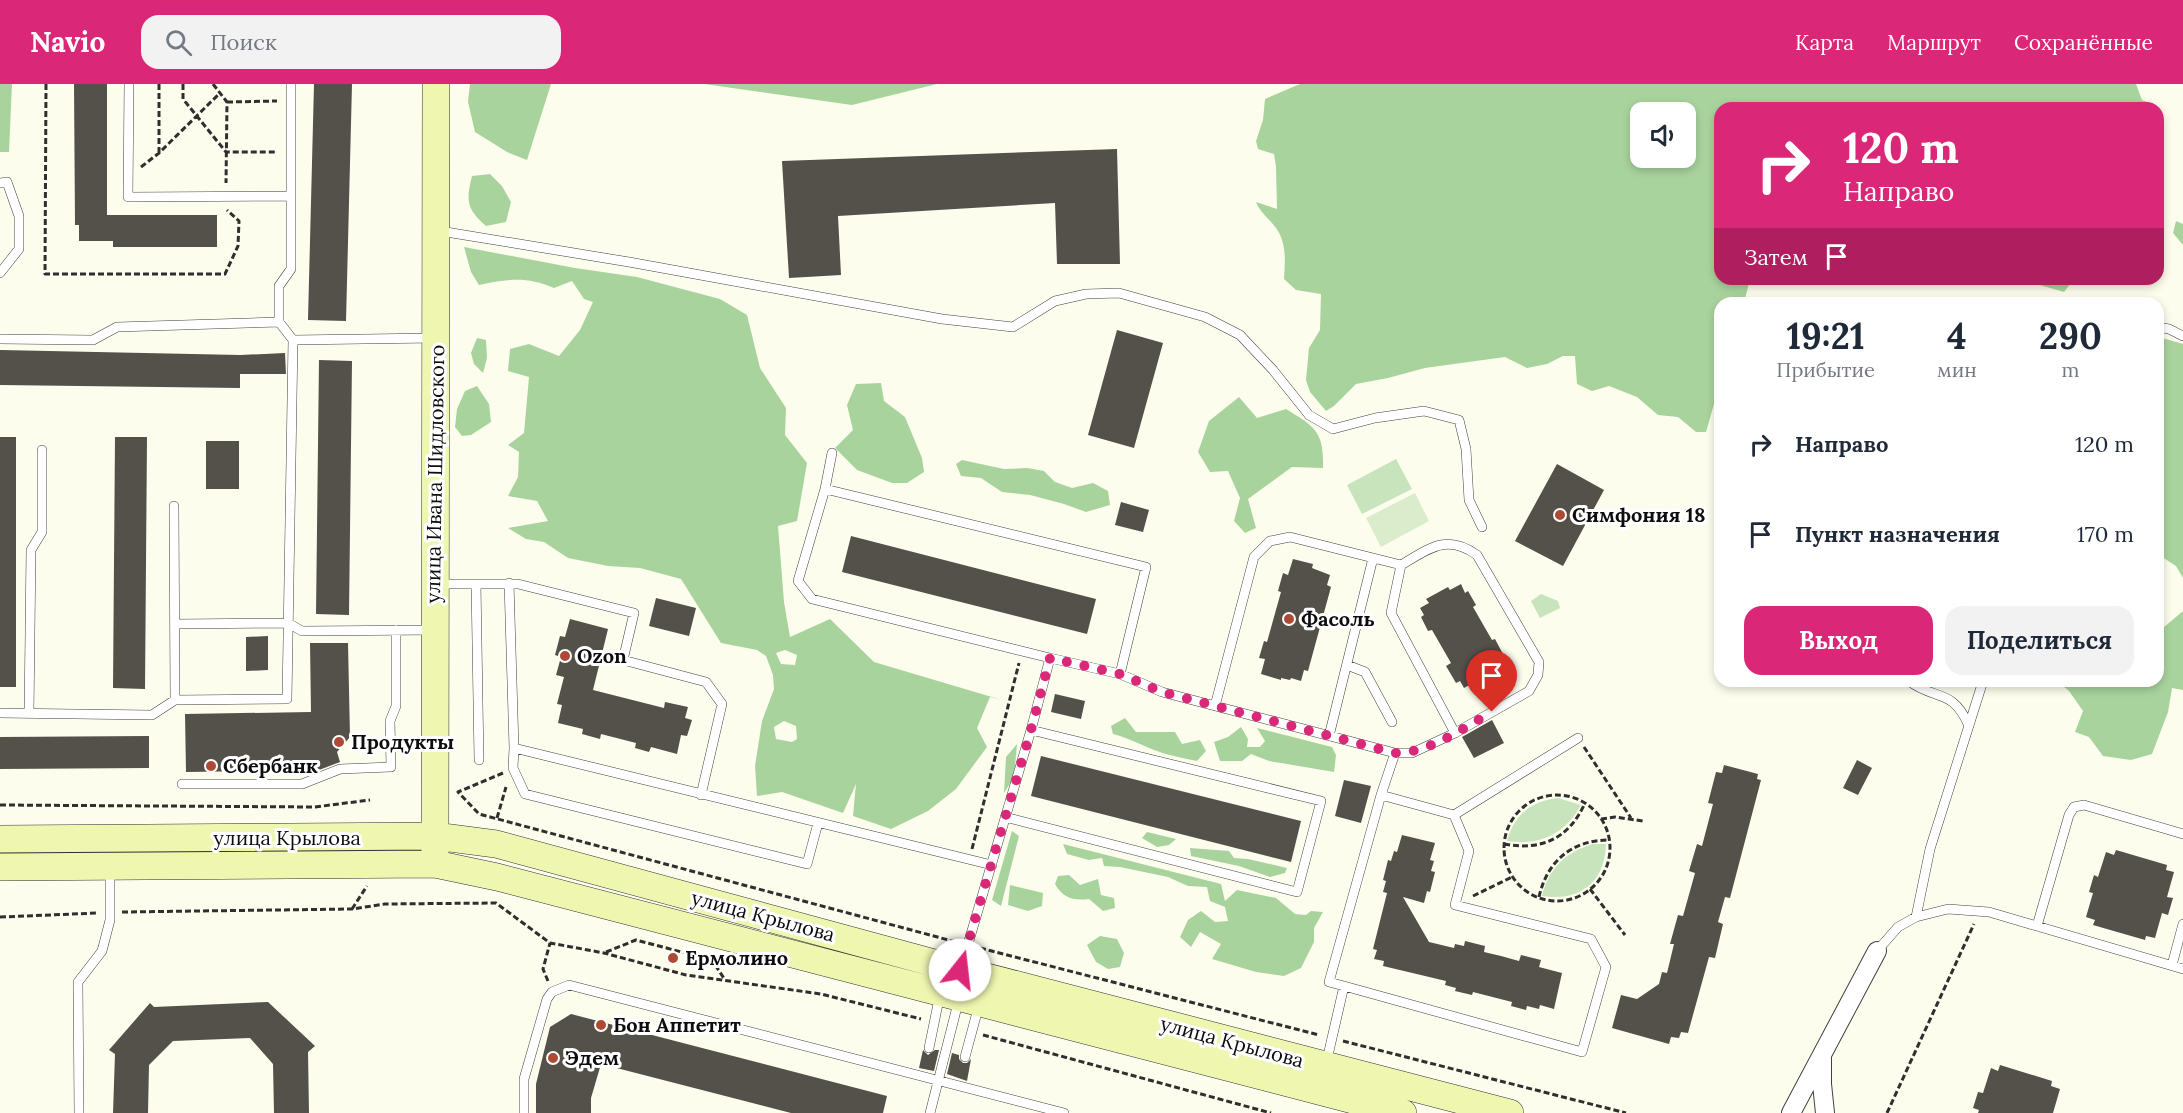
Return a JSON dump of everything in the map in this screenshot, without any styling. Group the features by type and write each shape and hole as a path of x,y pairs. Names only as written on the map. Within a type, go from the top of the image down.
{"main road":[{"name":"улица Ивана Шидловского","path":"435,864 436,84"},
{"name":"улица Крылова","path":"0,839 435,836 496,844 960,970 1510,1113"},
{"name":"улица Крылова","path":"0,867 435,864 497,877 1403,1113"}],"street":[{"path":"1791,1113 1877,951"},
{"path":"1822,1055 1825,1113"}],"lane":[{"path":"129,84 128,198 291,196"},
{"path":"0,713 152,715 175,700 287,699 293,340 279,322 279,286 291,269 291,84"},
{"path":"0,183 7,182 19,216 19,249 0,273"},
{"path":"437,230 629,262 942,319 1013,327 1055,301 1086,294 1119,293 1205,317 1240,335 1310,415 1333,429 1375,418 1424,411 1460,420 1466,449 1469,500 1482,527"},
{"path":"0,339 93,340 117,327 279,322"},
{"path":"2164,328 2183,336"},
{"path":"293,340 437,338"},
{"path":"29,714 31,550 42,532 42,450"},
{"path":"832,453 825,489 798,581 812,599 1120,674 1162,692 1215,706 1329,736 1395,753 1412,753 1455,733 1530,692 1538,675 1539,662 1477,555 1464,546 1439,544 1401,565 1290,537 1270,541 1254,557 1215,706"},
{"path":"825,489 1146,567 1120,674"},
{"path":"174,506 175,700"},
{"path":"1329,736 1373,558"},
{"path":"1401,565 1391,614 1455,733"},
{"path":"434,584 509,583 634,613 623,660 706,682 722,704 701,795"},
{"path":"509,583 513,768 525,794 807,864 818,823"},
{"path":"476,584 479,760"},
{"path":"175,624 288,623 302,631 434,630"},
{"path":"182,784 302,784 340,770 391,766 390,721 396,706 396,630"},
{"path":"960,970 1050,658"},
{"path":"1347,665 1365,672 1392,722"},
{"path":"1922,687 1954,701 1964,713 1969,726"},
{"path":"1916,917 1930,849 1981,687"},
{"path":"1005,817 1298,892 1321,801 1031,730"},
{"path":"1381,795 1455,815 1578,738"},
{"path":"514,748 992,865"},
{"path":"1395,753 1381,795 1329,982 1582,1052 1606,967 1591,939 1455,905 1469,851 1455,815"},
{"path":"2037,926 2069,815 2074,807 2085,805 2183,834"},
{"path":"79,1113 78,982 102,951 110,920 110,866"},
{"path":"1877,951 1898,927 1916,917 1948,909 1989,912 2183,969"},
{"path":"2172,965 2183,924"},
{"path":"524,1113 524,1079 547,999 552,992 569,984 1064,1113"},
{"path":"1326,1066 1344,986"},
{"path":"929,1048 934,1022 960,997"},
{"path":"960,997 972,1032 965,1057"},
{"path":"930,1113 960,997"}],"path":[{"path":"46,84 45,274 225,274 238,246 239,221 213,197"},
{"path":"159,84 159,153"},
{"path":"183,84 183,99 226,152"},
{"path":"213,84 227,102 226,197"},
{"path":"128,178 159,153 220,93"},
{"path":"227,102 291,100"},
{"path":"226,152 291,152"},
{"path":"970,859 1022,651"},
{"path":"1578,738 1631,818"},
{"path":"496,819 513,768"},
{"path":"513,768 458,792 479,814 496,819 968,945 1626,1113"},
{"path":"1562,795 1585,803 1601,819 1609,840 1607,864 1602,876 1590,889 1575,898 1563,901 1539,898 1519,886 1512,877 1504,856 1508,827 1518,812 1538,798 1562,795"},
{"path":"0,805 315,807 370,800"},
{"path":"1504,844 1528,847 1552,840 1572,825 1585,803"},
{"path":"1601,819 1615,817 1644,821"},
{"path":"1539,898 1546,874 1562,855 1584,843 1609,840"},
{"path":"1455,905 1512,877"},
{"path":"352,909 371,880"},
{"path":"1590,889 1626,935"},
{"path":"0,917 352,909 386,904 496,903 550,943 604,953 686,975 821,994 934,1022"},
{"path":"1887,1113 1979,911"},
{"path":"604,953 636,940 712,960 726,981"},
{"path":"543,969 550,943"},
{"path":"972,1032 1271,1113"}],"green space":[{"path":"0,84 12,84 9,152 0,152"},
{"path":"470,84 551,84 527,160 507,152 475,132 468,102"},
{"path":"704,84 937,84 852,105"},
{"path":"1300,84 2136,84 2142,100 2148,102 1714,102 1714,285 1748,285 1746,297 1714,297 1714,404 1706,432 1696,432 1678,417 1658,415 1637,397 1609,386 1592,391 1577,384 1575,356 1563,356 1547,364 1527,368 1505,357 1425,368 1356,384 1326,411 1310,392 1306,380 1309,348 1320,330 1321,294 1296,290 1284,279 1284,253 1280,234 1256,202 1277,209 1274,154 1258,149 1256,141 1263,120 1265,99"},
{"path":"490,174 502,186 511,202 506,222 486,226 471,209 469,192 472,176"},
{"path":"2176,221 2183,224 2183,245 2173,233"},
{"path":"464,247 637,277 720,299 747,315 760,368 786,408 785,435 807,463 797,521 778,526 784,602 790,637 830,619 874,662 1002,700 990,697 977,728 987,747 956,789 928,811 891,829 853,816 856,784 843,813 782,792 757,796 755,766 762,721 774,689 773,675 766,656 757,650 721,643 681,579 640,568 608,566 568,558 544,542 526,539 508,528 548,521 537,501 508,496 518,477 519,452 508,445 524,433 529,377 508,371 510,349 529,344 559,356 580,330 593,302 584,299 572,281 554,288 526,280 499,281 479,285 471,272","holes":["785,650 797,655 795,665 781,664 776,653","784,721 796,726 797,739 792,742 776,739 774,727"]},
{"path":"2040,285 2069,285 2064,292"},
{"path":"477,338 486,340 487,358 483,373 474,364 471,353"},
{"path":"2164,338 2183,344 2183,578 2176,566 2164,558"},
{"path":"881,383 884,401 905,417 922,458 924,472 907,483 892,483 857,470 835,448 853,430 847,405 856,384"},
{"path":"477,386 489,404 491,422 471,435 462,436 455,427 457,409 465,391"},
{"path":"1239,397 1257,418 1286,409 1304,421 1316,431 1323,456 1323,468 1292,467 1248,499 1256,528 1245,533 1234,521 1240,498 1228,471 1210,472 1198,452 1209,421"},
{"path":"1396,459 1412,489 1362,514 1347,485"},
{"path":"962,460 1004,469 1027,468 1044,471 1055,482 1072,488 1093,483 1108,491 1110,505 1086,512 1030,495 1002,492 981,478 961,476 956,464"},
{"path":"1415,493 1429,521 1381,547 1366,518"},
{"path":"1541,594 1558,601 1560,608 1540,618 1531,601"},
{"path":"2183,611 2183,690 2172,688 2168,712 2152,754 2131,760 2103,756 2089,737 2075,732 2083,711 2064,687 2164,687 2164,627"},
{"path":"1125,718 1136,732 1175,732 1182,744 1200,740 1206,751 1197,761 1159,752 1113,734 1111,726"},
{"path":"1241,727 1248,739 1247,747 1260,747 1265,741 1257,728 1332,747 1336,755 1334,772 1269,761 1251,754 1242,761 1220,761 1214,742 1228,737"},
{"path":"1017,744 1014,777 1004,793 1006,757"},
{"path":"1558,798 1581,805 1567,824 1550,836 1541,839 1530,842 1507,841 1514,824 1525,811 1540,802"},
{"path":"1012,831 1019,836 1001,906 992,900"},
{"path":"1147,832 1176,839 1169,845 1157,847 1142,838"},
{"path":"1063,844 1221,884 1225,901 1237,890 1276,898 1295,914 1306,915 1311,911 1323,912 1314,928 1314,942 1301,968 1284,976 1256,972 1212,959 1221,944 1200,932 1191,947 1180,937 1188,920 1201,911 1215,922 1228,921 1225,907 1210,901 1207,887 1188,886 1168,877 1104,866 1102,858 1089,860 1067,854"},
{"path":"1606,844 1605,857 1595,879 1579,892 1568,896 1542,896 1549,877 1560,862 1583,847"},
{"path":"1190,848 1229,851 1234,858 1287,868 1285,873 1270,877 1239,866 1191,856"},
{"path":"1069,875 1080,885 1098,879 1101,895 1114,898 1115,908 1103,911 1089,899 1073,899 1065,895 1055,884 1058,876"},
{"path":"1010,885 1043,893 1042,906 1028,911 1008,905"},
{"path":"1100,936 1117,939 1124,953 1120,967 1108,969 1096,962 1087,945"}],"building":[{"path":"74,84 107,84 107,215 217,215 217,247 113,247 113,241 79,241 79,225 75,225"},
{"path":"314,84 352,84 346,321 308,320"},
{"path":"1117,149 1120,264 1057,264 1055,203 838,216 841,275 789,278 782,161"},
{"path":"1117,330 1163,343 1134,448 1088,435"},
{"path":"0,350 240,355 285,353 286,374 240,374 240,388 0,385"},
{"path":"319,360 352,361 349,615 316,614"},
{"path":"0,437 16,437 16,687 0,687"},
{"path":"115,437 147,437 145,689 113,688"},
{"path":"206,441 239,441 239,489 206,489"},
{"name":"Симфония 18","path":"1557,464 1604,490 1563,566 1515,541"},
{"path":"1121,502 1149,510 1143,532 1115,525"},
{"path":"851,536 1096,599 1087,634 842,572"},
{"path":"1293,559 1313,564 1312,568 1330,575 1327,585 1331,587 1308,671 1304,670 1301,681 1291,678 1290,680 1281,678 1281,680 1261,674 1265,659 1259,658 1264,641 1267,642 1281,592 1278,591 1283,573 1288,575"},
{"path":"1461,584 1465,593 1468,591 1476,605 1473,607 1492,640 1495,639 1504,656 1501,658 1506,665 1495,671 1497,675 1475,687 1473,683 1464,688 1460,681 1456,683 1446,666 1451,663 1432,630 1428,631 1421,617 1424,615 1420,608 1429,603 1426,599 1448,587 1450,590"},
{"path":"656,598 696,608 689,636 649,626"},
{"path":"570,619 608,629 593,690 664,708 665,702 688,707 685,718 692,720 687,736 681,735 677,754 651,747 649,752 635,748 636,743 601,734 600,739 582,734 583,729 558,723 562,705 557,704 564,677 556,675 561,657 555,655 560,636 565,637"},
{"path":"268,636 268,670 246,671 246,637"},
{"path":"310,643 348,643 350,737 337,752 340,762 319,770 186,772 185,714 311,712"},
{"path":"1055,694 1085,701 1081,719 1051,712"},
{"path":"1492,720 1504,743 1474,758 1462,737"},
{"path":"149,736 149,768 0,769 0,737"},
{"path":"1041,756 1301,821 1291,862 1031,796"},
{"path":"1857,760 1872,768 1858,795 1843,788"},
{"path":"1724,765 1758,774 1757,779 1761,780 1730,898 1725,897 1718,922 1723,924 1715,958 1709,957 1688,1033 1681,1032 1679,1038 1671,1037 1669,1044 1612,1028 1621,995 1637,999 1659,984 1662,972 1667,973 1674,944 1670,944 1678,915 1683,916 1695,873 1689,871 1697,844 1702,846 1713,804 1708,803 1716,772 1722,773"},
{"path":"1344,780 1371,786 1361,823 1335,816"},
{"path":"1402,835 1435,843 1430,860 1434,861 1431,871 1435,872 1430,892 1427,891 1424,903 1403,897 1429,942 1454,948 1455,944 1464,946 1465,941 1485,946 1484,952 1519,961 1521,955 1541,960 1539,967 1562,973 1554,1009 1540,1005 1539,1009 1527,1006 1526,1010 1511,1006 1512,1002 1473,992 1472,995 1455,991 1456,988 1445,985 1446,981 1383,966 1384,961 1374,959 1377,950 1373,949 1387,893 1383,892 1386,881 1383,880 1388,860 1391,861 1394,851 1397,852"},
{"path":"2116,850 2167,865 2166,870 2174,872 2167,897 2173,898 2168,915 2162,913 2155,938 2146,936 2145,940 2093,925 2095,920 2086,917 2093,893 2089,892 2094,875 2098,877 2106,852 2114,855"},
{"path":"268,1002 315,1046 308,1052 309,1113 274,1113 273,1064 250,1038 173,1041 149,1065 148,1113 113,1113 115,1054 109,1050 150,1003 154,1007"},
{"path":"571,1014 887,1096 883,1113 791,1113 601,1064 591,1098 591,1113 536,1113 536,1084 550,1027"},
{"path":"923,1050 928,1055 939,1050 934,1071 919,1068"},
{"path":"952,1053 959,1055 963,1063 971,1059 967,1081 947,1074"},
{"path":"2000,1065 2052,1081 2051,1086 2060,1089 2053,1113 1978,1113 1979,1110 1973,1108 1978,1092 1983,1093 1991,1068 1998,1071"}],"place":[{"name":"Симфония 18","path":"1560,515"},
{"name":"Фасоль","path":"1289,619"},
{"name":"Ozon","path":"565,656"},
{"name":"Продукты","path":"339,742"},
{"name":"Сбербанк","path":"211,766"},
{"name":"Ермолино","path":"673,958"},
{"name":"Бон Аппетит","path":"601,1025"},
{"name":"Эдем","path":"553,1058"}],"route":[{"path":"960,970 1050,658 1120,674 1162,692 1395,753 1412,753 1455,733 1492,712"}]}
